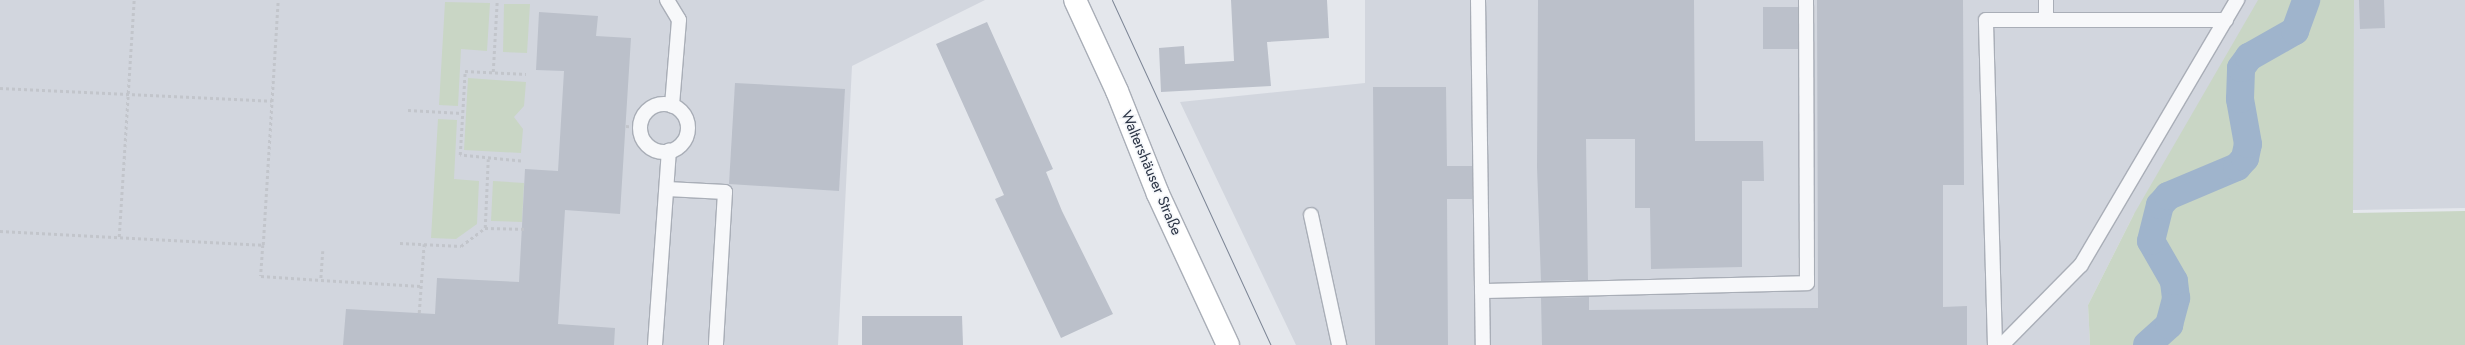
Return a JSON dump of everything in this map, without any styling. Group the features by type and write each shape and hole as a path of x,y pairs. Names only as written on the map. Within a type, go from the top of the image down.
{"main road":[{"name":"Waltershäuser Straße","path":"1075,0 1117,91 1158,194 1228,345"}],"lane":[{"path":"667,0 679,20 672,106"},
{"path":"1478,0 1483,345"},
{"path":"1482,291 1807,283 1806,0"},
{"path":"2046,0 2046,20"},
{"path":"2002,345 2081,265 2237,0"},
{"path":"1994,345 1986,20 2226,20"},
{"path":"656,105 672,106 682,112 688,124 686,138 678,148 669,151 651,149 632,126 645,113 656,105"},
{"path":"655,345 669,151"},
{"path":"667,189 725,192 716,345"},
{"path":"1311,215 1339,345"}],"path":[{"path":"119,237 134,0"},
{"path":"278,0 261,276 421,286"},
{"path":"493,72 497,0"},
{"path":"521,161 488,159 460,155 464,71 526,74"},
{"path":"0,88 272,101"},
{"path":"408,110 462,113"},
{"path":"485,228 488,159"},
{"path":"400,243 461,246 485,228 527,229"},
{"path":"0,231 263,245"},
{"path":"419,314 424,244"},
{"path":"321,280 323,251"}],"shaded area":[{"path":"0,0 985,0 852,66 838,345 0,345"},
{"path":"1365,0 2465,0 2465,208 2134,214 2088,305 2090,345 1296,345 1180,102 1365,83"}],"green space":[{"path":"2258,0 2354,0 2353,213 2465,211 2465,345 2090,345 2088,305 2134,214"},
{"path":"445,2 490,3 487,51 461,49 458,106 439,105"},
{"path":"504,4 530,4 527,53 503,52"},
{"path":"468,78 526,82 524,106 514,117 523,129 521,153 464,150"},
{"path":"438,119 457,120 454,179 479,181 477,224 456,239 431,238"},
{"path":"493,181 524,183 522,222 491,221"}],"building":[{"path":"1231,0 1327,0 1329,38 1267,42 1271,86 1161,92 1159,48 1184,46 1185,64 1234,61"},
{"path":"1538,0 1694,0 1695,141 1763,141 1764,181 1742,181 1742,267 1651,269 1650,208 1635,208 1635,139 1586,139 1588,280 1541,281 1537,167"},
{"path":"1817,0 1963,0 1964,185 1943,185 1943,307 1967,306 1967,345 1542,345 1541,298 1589,297 1589,310 1818,308"},
{"path":"2359,0 2384,0 2385,28 2360,29"},
{"path":"1763,7 1798,7 1798,49 1763,49"},
{"path":"539,12 598,16 596,36 631,38 620,214 565,210 558,324 615,328 614,345 343,345 346,309 435,314 437,278 519,282 525,169 558,171 564,71 536,70"},
{"path":"987,22 1053,169 1046,172 1062,211 1113,314 1061,338 995,199 1004,195 936,44"},
{"path":"735,83 845,89 839,191 729,184"},
{"path":"1373,87 1446,87 1447,166 1472,166 1472,199 1447,199 1448,345 1375,345"},
{"path":"862,316 962,316 963,345 862,345"}],"waterway":[{"path":"2147,345 2169,325 2176,298 2174,281 2151,241 2160,205 2168,196 2237,167 2245,158 2248,144 2240,99 2241,68 2249,57 2295,31 2306,0"}],"tram line":[{"path":"1112,0 1271,345"}]}
